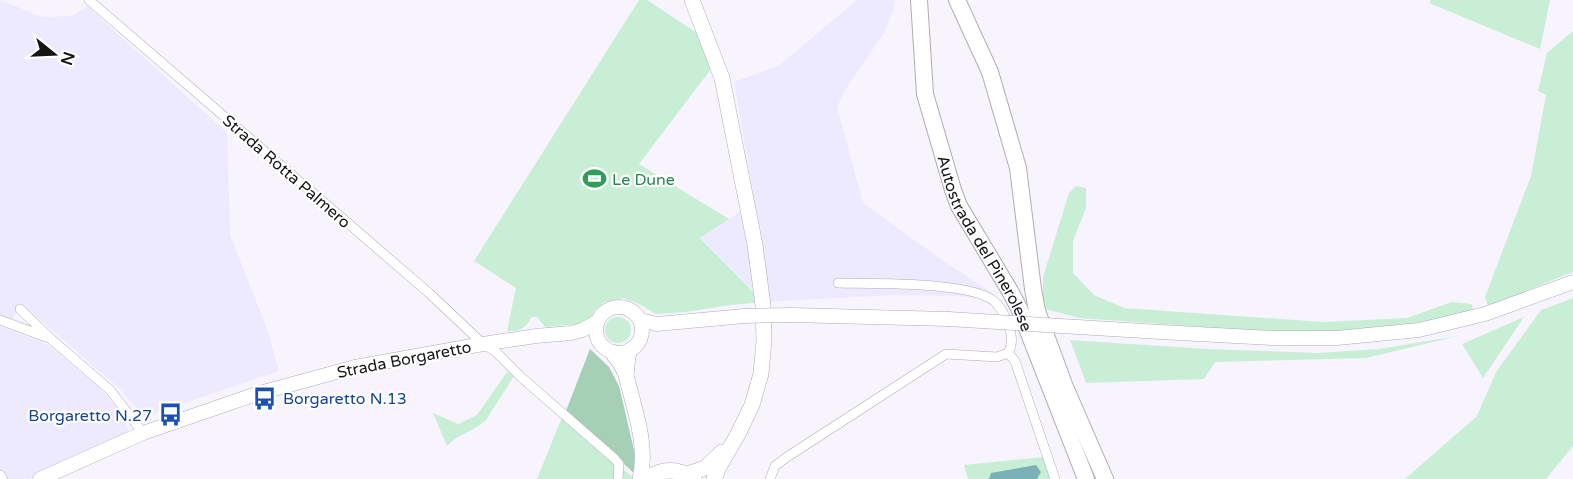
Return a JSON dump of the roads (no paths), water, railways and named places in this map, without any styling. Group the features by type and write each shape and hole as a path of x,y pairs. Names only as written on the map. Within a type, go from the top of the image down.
{"highway":[{"name":"Autostrada del Pinerolese","path":"919,0 925,94 953,190 959,206 1019,308 1086,479"},
{"name":"Autostrada del Pinerolese","path":"957,0 990,72 1018,168 1037,311 1065,387 1105,479"}],"main road":[{"path":"692,0 722,78 758,263 763,305 764,341 761,374 752,405 714,479"},
{"path":"626,375 627,356 630,350"},
{"path":"612,352 626,375 643,444 643,468 640,479"},
{"path":"646,479 659,472 667,471 677,471 691,477 711,464 738,434"},
{"path":"643,444 654,460 667,471"}],"street":[{"name":"Strada Rotta Palmero","path":"89,0 429,293 483,344 495,351 521,377 615,459 619,464 618,479"},
{"path":"641,326 744,316 791,315 948,319 1282,338 1337,338 1419,330 1485,314 1573,282"},
{"path":"770,479 775,466 787,457 946,354 996,357 1008,353 1011,347 1012,338 1007,321 994,301 983,296 955,288 838,283"},
{"path":"617,307 632,310 641,326 640,340 630,350 620,353 612,352 604,347 598,340 596,331 597,322 606,311 617,307"},
{"path":"20,309 110,390 143,433"},
{"path":"0,320 51,339"},
{"name":"Strada Borgaretto","path":"572,333 597,322"},
{"name":"Strada Borgaretto","path":"40,479 143,433 256,394 355,367 536,336 572,333 598,340"},
{"path":"1008,353 1015,361 1055,479"},
{"path":"0,476 3,479"}],"water":[{"path":"1036,465 1041,472 1037,479 989,479 991,473"}],"place":[{"name":"Le Dune","path":"594,179"},
{"name":"Borgaretto N.13","path":"265,398"},
{"name":"Borgaretto N.27","path":"170,415"}]}
